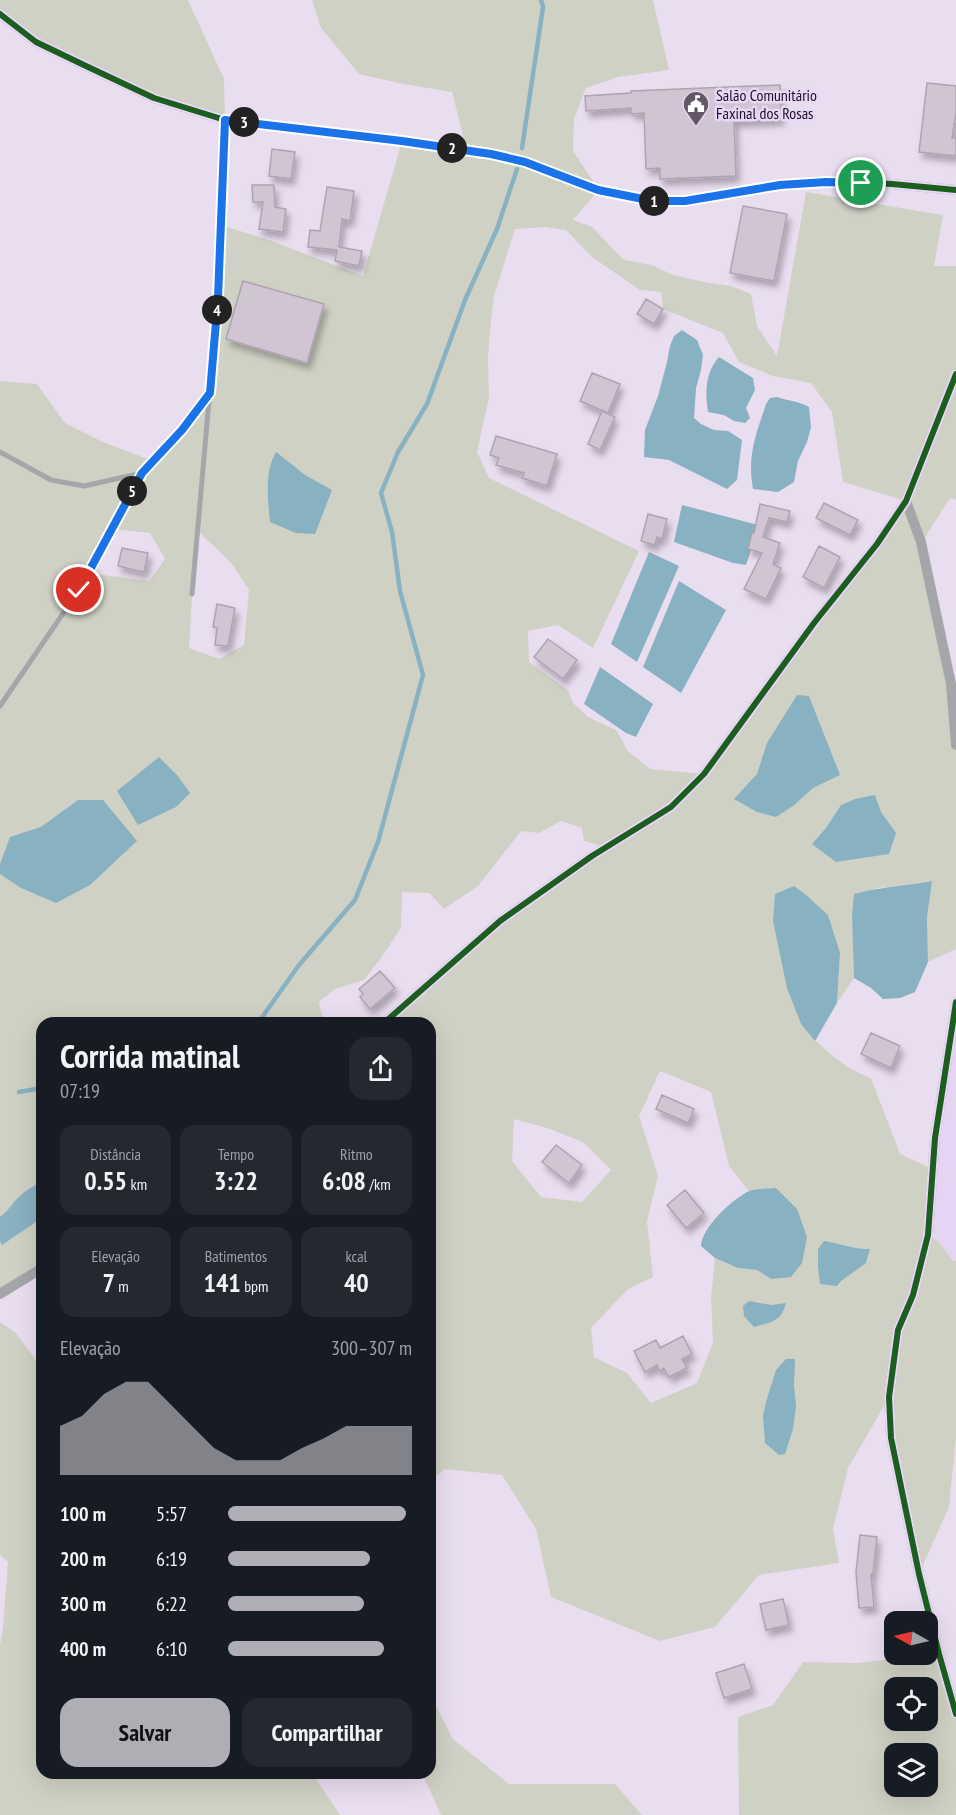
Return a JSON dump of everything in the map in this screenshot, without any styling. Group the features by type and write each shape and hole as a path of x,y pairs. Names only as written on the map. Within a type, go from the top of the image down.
{"street":[{"path":"0,14 36,42 86,66 154,98 225,120 491,154 525,162 598,190 653,201 685,201 780,185 826,182 956,190"},
{"path":"391,1017 500,921 592,856 670,807 704,774 808,630 877,544 906,501 956,374"},
{"path":"906,501 921,542 951,684 956,745"},
{"path":"956,1002 935,1138 928,1235 913,1295 898,1330 889,1398 891,1438 919,1574 956,1714"},
{"path":"0,1294 36,1272"}],"lane":[{"path":"192,594 218,298 225,120"},
{"path":"0,705 79,590 142,473 182,430 210,393"},
{"path":"0,452 51,480 84,486 142,473"}],"shaded area":[{"path":"0,0 188,0 224,79 225,120 154,98 86,66 0,14"},
{"path":"312,0 653,0 669,70 618,77 586,88 574,119 573,151 599,190 573,220 592,227 624,260 652,265 673,275 731,286 751,294 757,326 777,356 806,192 943,215 934,266 956,266 956,500 950,498 922,542 956,684 956,949 928,962 927,917 931,881 876,888 852,916 854,978 837,1003 840,953 801,1024 833,1056 871,1078 900,1154 933,1169 928,1235 939,1242 953,1261 956,1261 956,1438 949,1507 919,1574 888,1399 848,1468 833,1529 839,1563 759,1575 715,1627 660,1641 551,1597 536,1529 502,1475 445,1469 436,1477 436,1017 391,1017 500,921 605,847 584,841 582,828 561,821 539,833 521,831 478,886 444,909 429,893 402,892 401,928 364,980 335,989 319,1002 323,1017 36,1017 36,1272 0,1294 0,381 37,384 65,423 103,442 153,461 210,393 221,225 272,241 363,276 402,141 467,151 452,92 359,74 321,28","holes":["544,227 566,230 592,257 640,290 661,292 663,309 723,333 739,362 773,376 811,383 832,412 843,482 906,501 704,774 650,769 628,751 616,730 588,717 573,703 568,690 529,662 528,631 558,625 593,648 639,551 489,478 477,452 489,397 488,358 494,296 515,229","112,529 150,533 165,559 149,581 88,573","199,532 232,564 249,590 244,645 219,659 189,648","660,1071 711,1092 729,1166 749,1191 776,1188 771,1279 757,1270 738,1268 715,1258 711,1298 713,1342 697,1383 651,1403 627,1373 594,1357 591,1328 628,1289 653,1277 647,1221 658,1176 639,1116","514,1119 547,1128 583,1142 611,1170 582,1202 541,1197 512,1161"]},
{"path":"956,1002 956,1261 953,1261 939,1242 928,1235"},
{"path":"0,1322 15,1332 36,1360 36,1779 316,1779 340,1815 0,1815 0,1645 8,1562 0,1555"},
{"path":"939,1654 956,1714 956,1815 739,1815 738,1717 773,1705 803,1662 856,1663 884,1660 884,1665 938,1665"},
{"path":"436,1706 453,1739 509,1784 615,1784 642,1815 441,1815 425,1779 436,1779"}],"water":[{"path":"682,330 697,340 703,355 696,388 694,418 714,430 728,431 742,440 737,480 727,489 669,460 644,457 645,430 658,396 670,346 674,336"},
{"path":"719,357 753,378 755,390 746,408 750,418 745,423 708,412 707,383 711,369"},
{"path":"777,397 809,407 811,427 798,461 794,482 778,492 753,489 751,466 756,436 766,404 770,398"},
{"path":"276,452 305,475 332,490 315,534 296,533 270,522 268,477"},
{"path":"682,505 758,525 756,534 752,533 748,549 751,550 746,565 733,563 674,542"},
{"path":"649,552 679,566 637,662 611,644"},
{"path":"679,581 726,610 681,693 643,667"},
{"path":"600,667 653,704 636,737 626,733 584,704"},
{"path":"797,695 809,696 840,775 813,788 793,806 776,817 757,812 734,799 757,774 767,743"},
{"path":"159,757 177,775 190,793 176,807 138,825 117,791"},
{"path":"875,795 881,812 896,833 889,854 836,862 812,844 841,805 855,799"},
{"path":"78,800 103,800 137,841 90,885 56,903 21,888 0,874 0,864 10,837 41,827"},
{"path":"932,881 927,917 928,962 915,992 900,998 883,999 871,988 854,978 852,916 854,894"},
{"path":"794,886 828,915 840,953 837,1003 815,1041 801,1024 787,988 773,921 775,894"},
{"path":"36,1185 36,1222 2,1245 0,1217 23,1193"},
{"path":"776,1188 797,1209 807,1237 802,1263 791,1277 771,1279 757,1270 738,1268 715,1258 701,1246 706,1231 718,1215 740,1196 757,1189"},
{"path":"824,1241 870,1249 866,1263 837,1286 820,1284 818,1249"},
{"path":"749,1301 771,1305 786,1303 778,1318 754,1327 744,1316 743,1306"},
{"path":"786,1359 795,1359 796,1406 793,1429 785,1454 779,1455 765,1443 763,1416 776,1370"}],"building":[{"path":"927,83 956,86 956,112 952,138 956,138 956,156 919,152"},
{"name":"Salão Comunitário Faxinal dos Rosas","path":"780,85 781,119 734,121 736,176 660,179 660,168 646,169 644,113 632,114 631,108 586,111 585,96 631,93 631,91"},
{"path":"272,149 295,152 291,179 269,176"},
{"path":"252,185 274,185 275,207 286,209 283,232 259,229 263,202 253,202"},
{"path":"327,187 354,191 350,221 342,219 339,247 362,251 359,266 335,261 337,250 308,247 310,230 320,231"},
{"path":"743,206 787,214 774,281 730,273"},
{"path":"243,281 324,304 307,363 226,339"},
{"path":"646,299 663,309 654,324 637,314"},
{"path":"592,373 620,384 608,413 580,401"},
{"path":"602,411 615,417 600,450 588,444"},
{"path":"496,436 557,454 547,486 522,478 524,473 496,465 499,458 490,455"},
{"path":"824,503 858,520 850,535 816,518"},
{"path":"760,504 790,511 787,522 769,518 763,537 780,543 773,564 781,568 766,599 744,589 762,553 748,549"},
{"path":"648,514 667,519 662,539 657,537 655,545 641,541"},
{"path":"819,546 840,557 824,588 803,577"},
{"path":"122,548 148,553 144,572 118,566"},
{"path":"217,604 235,608 228,646 215,645 217,628 213,627"},
{"path":"548,639 577,660 563,679 534,657"},
{"path":"380,971 395,988 370,1009 360,997 363,994 359,989"},
{"path":"871,1033 900,1046 891,1068 861,1054"},
{"path":"662,1095 694,1109 688,1123 656,1109"},
{"path":"556,1145 582,1165 569,1183 542,1162"},
{"path":"685,1190 704,1213 686,1228 667,1205"},
{"path":"683,1336 692,1354 682,1359 687,1368 669,1377 664,1368 660,1371 657,1365 645,1372 634,1351 656,1340 660,1348"},
{"path":"860,1535 877,1537 873,1574 871,1574 874,1607 859,1608 856,1572"},
{"path":"783,1599 789,1625 766,1630 760,1604"},
{"path":"744,1664 752,1689 724,1698 716,1673"}],"waterway":[{"path":"522,148 543,7 541,0"},
{"path":"262,1017 299,965 355,900 378,842 423,675 400,591 392,532 381,493 398,452 427,404 465,300 497,229 517,169"},
{"path":"19,1092 36,1089"}],"cycle path":[{"path":"0,14 36,42 86,66 154,98 225,120 491,154 525,162 599,190 653,201 685,201 780,185 826,181 956,190"},
{"path":"391,1017 500,921 592,856 671,807 704,774 814,623 877,544 906,501 956,374"},
{"path":"956,1002 935,1138 928,1235 913,1295 898,1330 889,1397 891,1438 919,1574 956,1714"}],"place":[{"name":"Salão Comunitário Faxinal dos Rosas","path":"696,127"}],"route":[{"path":"79,590 142,473 182,430 210,393 218,298 225,120 491,154 525,162 598,190 653,201 685,201 780,185 826,182 861,183"}]}
